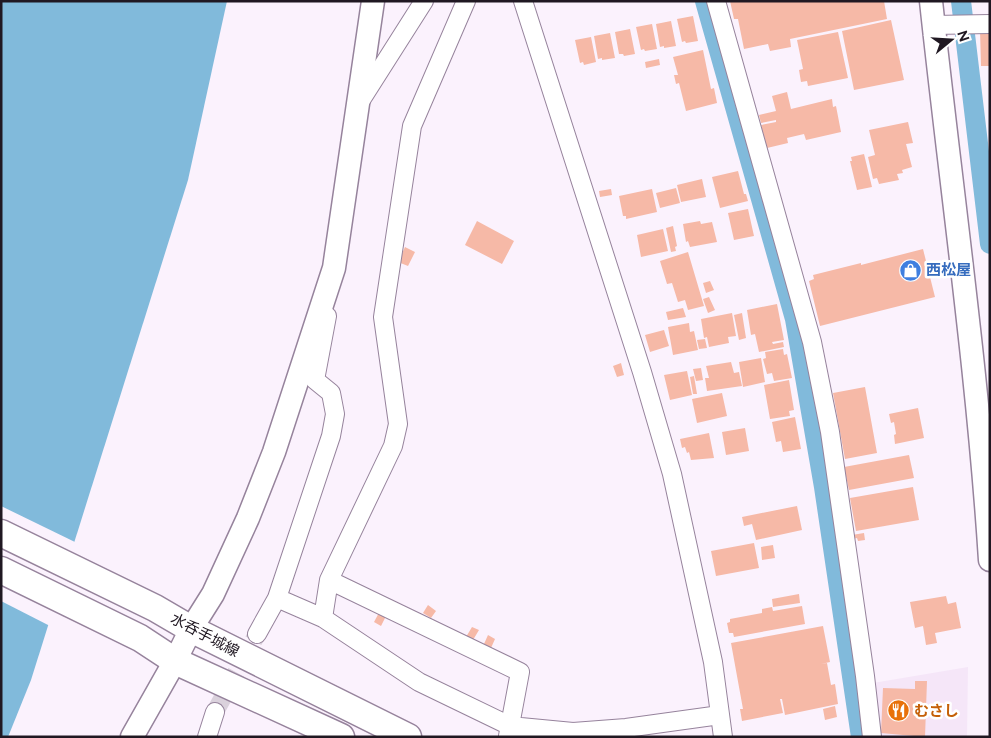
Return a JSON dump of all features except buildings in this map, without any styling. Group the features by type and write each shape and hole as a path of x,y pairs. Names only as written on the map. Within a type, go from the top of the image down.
{"main road":[{"name":"水呑手城線","path":"1,533 155,608 191,629 408,737"},
{"path":"1,570 140,638 175,661 341,737"}],"street":[{"path":"257,634 278,598 332,436 335,414 331,393 315,380 330,301 373,1"},
{"path":"358,104 424,1"},
{"path":"323,618 329,580 393,446 398,424 383,317 412,126 466,1"},
{"path":"523,1 639,363 672,474 713,662 723,737"},
{"path":"716,1 812,342 830,432 872,737"},
{"path":"931,1 987,471 990,560"},
{"path":"933,25 990,24"},
{"path":"132,737 191,629 213,594 248,518 274,452 334,268"},
{"path":"329,580 520,672 509,731"},
{"path":"278,598 323,618 419,682 509,731 573,732 626,728 720,715"},
{"path":"207,737 215,712"}],"shaded area":[{"path":"968,667 967,737 880,737 873,683"}],"water":[{"path":"1,1 227,1 188,180 31,680 8,737 1,737"}],"pier":[{"path":"1,506 77,543 50,626 1,601"}],"waterway":[{"path":"705,1 795,319 824,487 861,737"},
{"path":"961,1 990,244"}],"tunnel":[{"path":"215,712 257,634"}],"place":[{"name":"西松屋","path":"910,270"},
{"name":"むさし","path":"898,711"}]}
